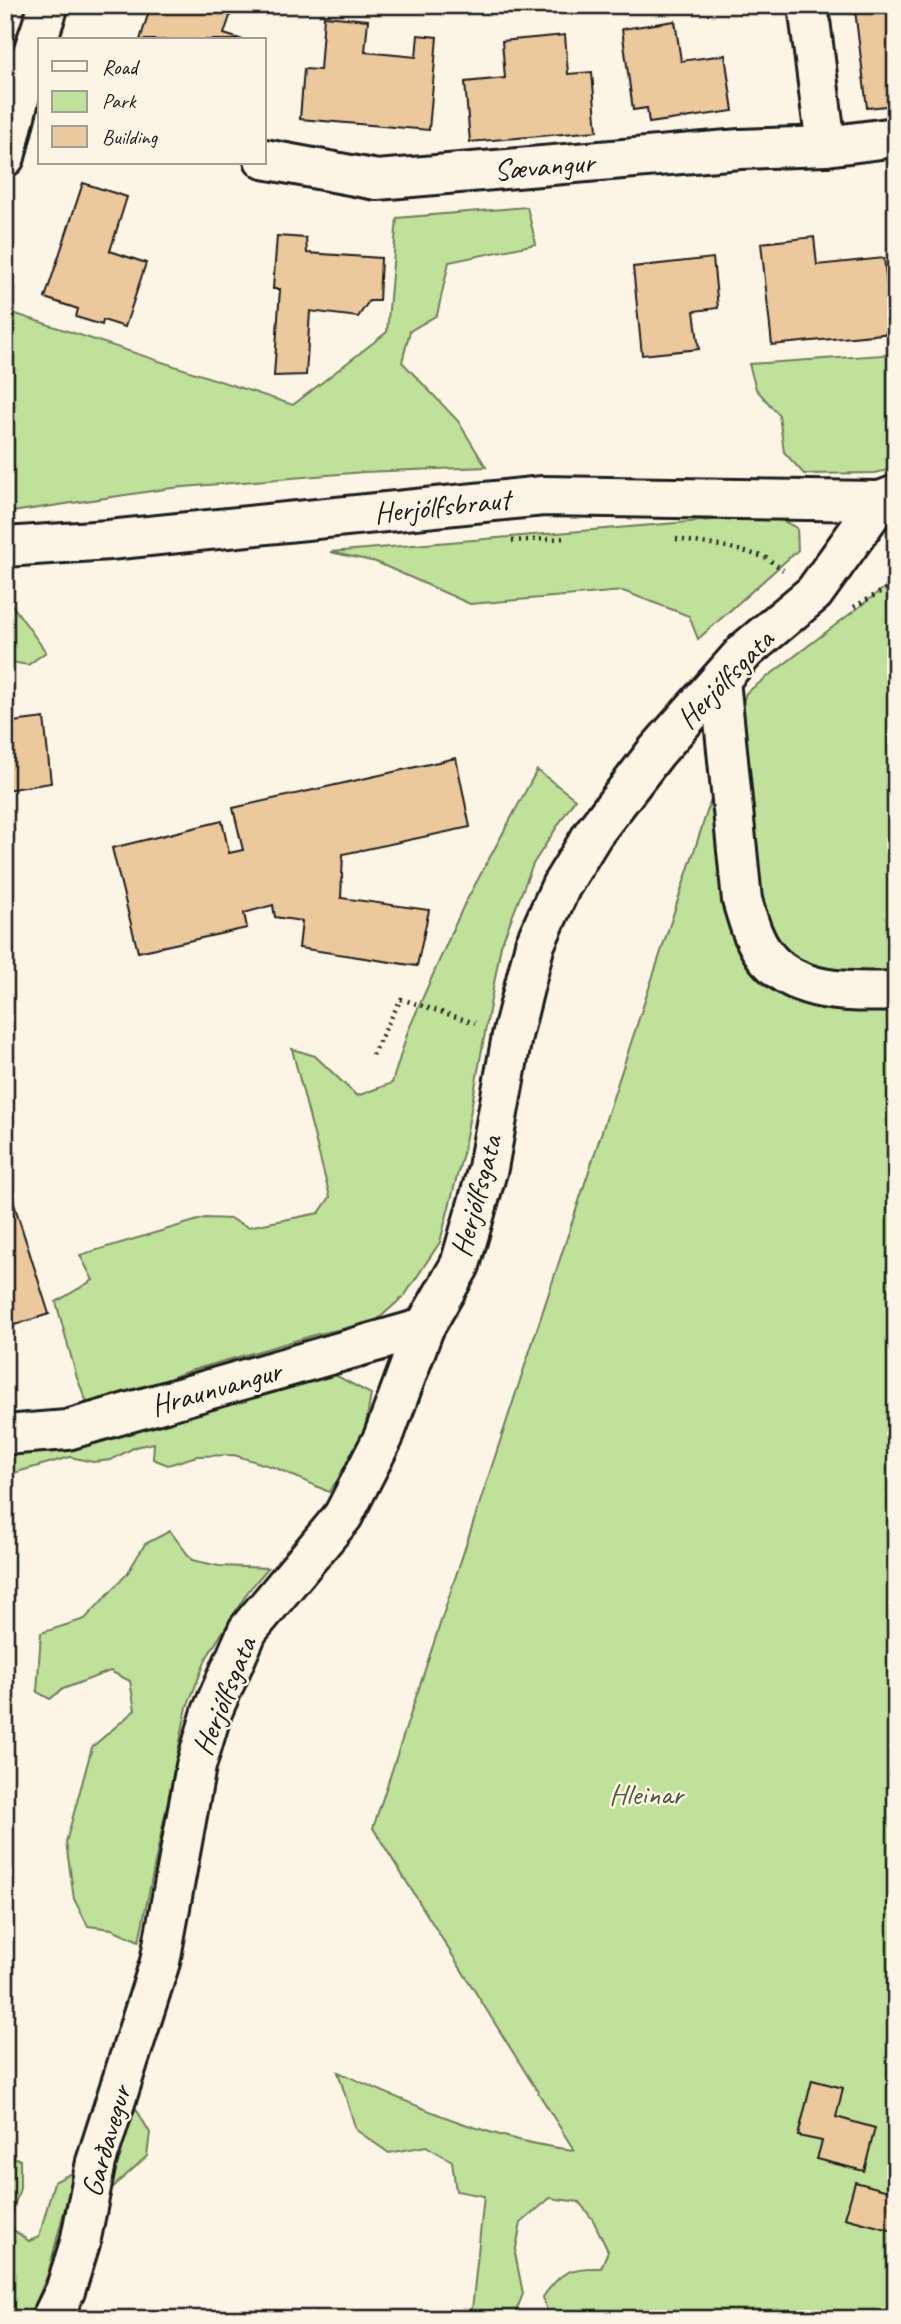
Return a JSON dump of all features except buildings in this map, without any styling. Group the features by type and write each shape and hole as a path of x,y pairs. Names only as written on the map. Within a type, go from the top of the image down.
{"street":[{"path":"42,38 49,5"},
{"path":"807,5 826,146"},
{"path":"5,157 32,81 38,54"},
{"name":"Sævangur","path":"266,159 377,180 740,149 826,146 896,138"},
{"name":"Herjólfsbraut","path":"5,547 109,540 543,496 888,498"},
{"name":"Herjólfsgata","path":"160,1962 196,1766 212,1712 248,1630 343,1516 383,1438 424,1328 460,1265 488,1168 512,1036 536,944 561,886 593,834 656,752 746,650 814,593 888,498"},
{"path":"720,680 742,900 752,934 769,960 790,976 822,989 896,991"},
{"name":"Hraunvangur","path":"5,1435 67,1430 424,1328"},
{"name":"Garðavegur","path":"51,2319 65,2291 80,2243 96,2162 160,1962"}],"path":[{"path":"506,541 572,537"},
{"path":"664,537 727,547 765,557 831,605 851,608 896,583"},
{"path":"372,1055 401,999 512,1036"}],"green space":[{"path":"527,207 536,244 449,262 437,315 410,331 402,362 458,421 486,467 364,472 172,488 5,513 7,311 293,405 387,332 397,218"},
{"path":"896,354 896,468 875,473 804,474 784,452 779,415 756,389 749,364"},
{"path":"772,515 797,528 798,550 698,639 689,616 623,591 470,604 376,562 330,552"},
{"name":"Hleinar","path":"896,579 896,2319 549,2319 543,2297 555,2281 567,2272 581,2268 601,2268 608,2251 593,2220 579,2202 550,2198 521,2223 515,2253 523,2294 513,2319 471,2319 484,2196 456,2191 452,2161 426,2146 389,2153 356,2130 338,2072 424,2109 483,2130 513,2139 574,2150 373,1828 746,693"},
{"path":"5,595 46,652 28,665 5,661"},
{"path":"537,770 575,799 533,864 501,945 463,1153 440,1242 405,1295 375,1322 318,1334 186,1372 90,1410 77,1378 56,1302 93,1280 80,1255 205,1218 231,1219 248,1227 319,1213 330,1197 292,1049 315,1056 357,1096 392,1083 408,1031 463,907"},
{"path":"292,1374 337,1376 371,1394 365,1430 351,1461 329,1492 276,1468 234,1455 197,1456 168,1465 153,1459 154,1443 135,1447 111,1460 93,1462 70,1457 10,1474 11,1499 5,1506 5,1448"},
{"path":"170,1531 192,1560 219,1566 268,1568 249,1590 207,1657 187,1707 139,1941 112,1929 88,1926 74,1899 66,1842 92,1747 135,1710 130,1681 110,1671 63,1689 50,1699 37,1692 41,1633 85,1619 127,1574 145,1544"},
{"path":"134,2105 150,2133 147,2156 108,2192 114,2158"},
{"path":"5,2153 20,2160 20,2188 8,2226 29,2241 39,2237 54,2182 74,2172 48,2274 29,2319 5,2319"}]}
